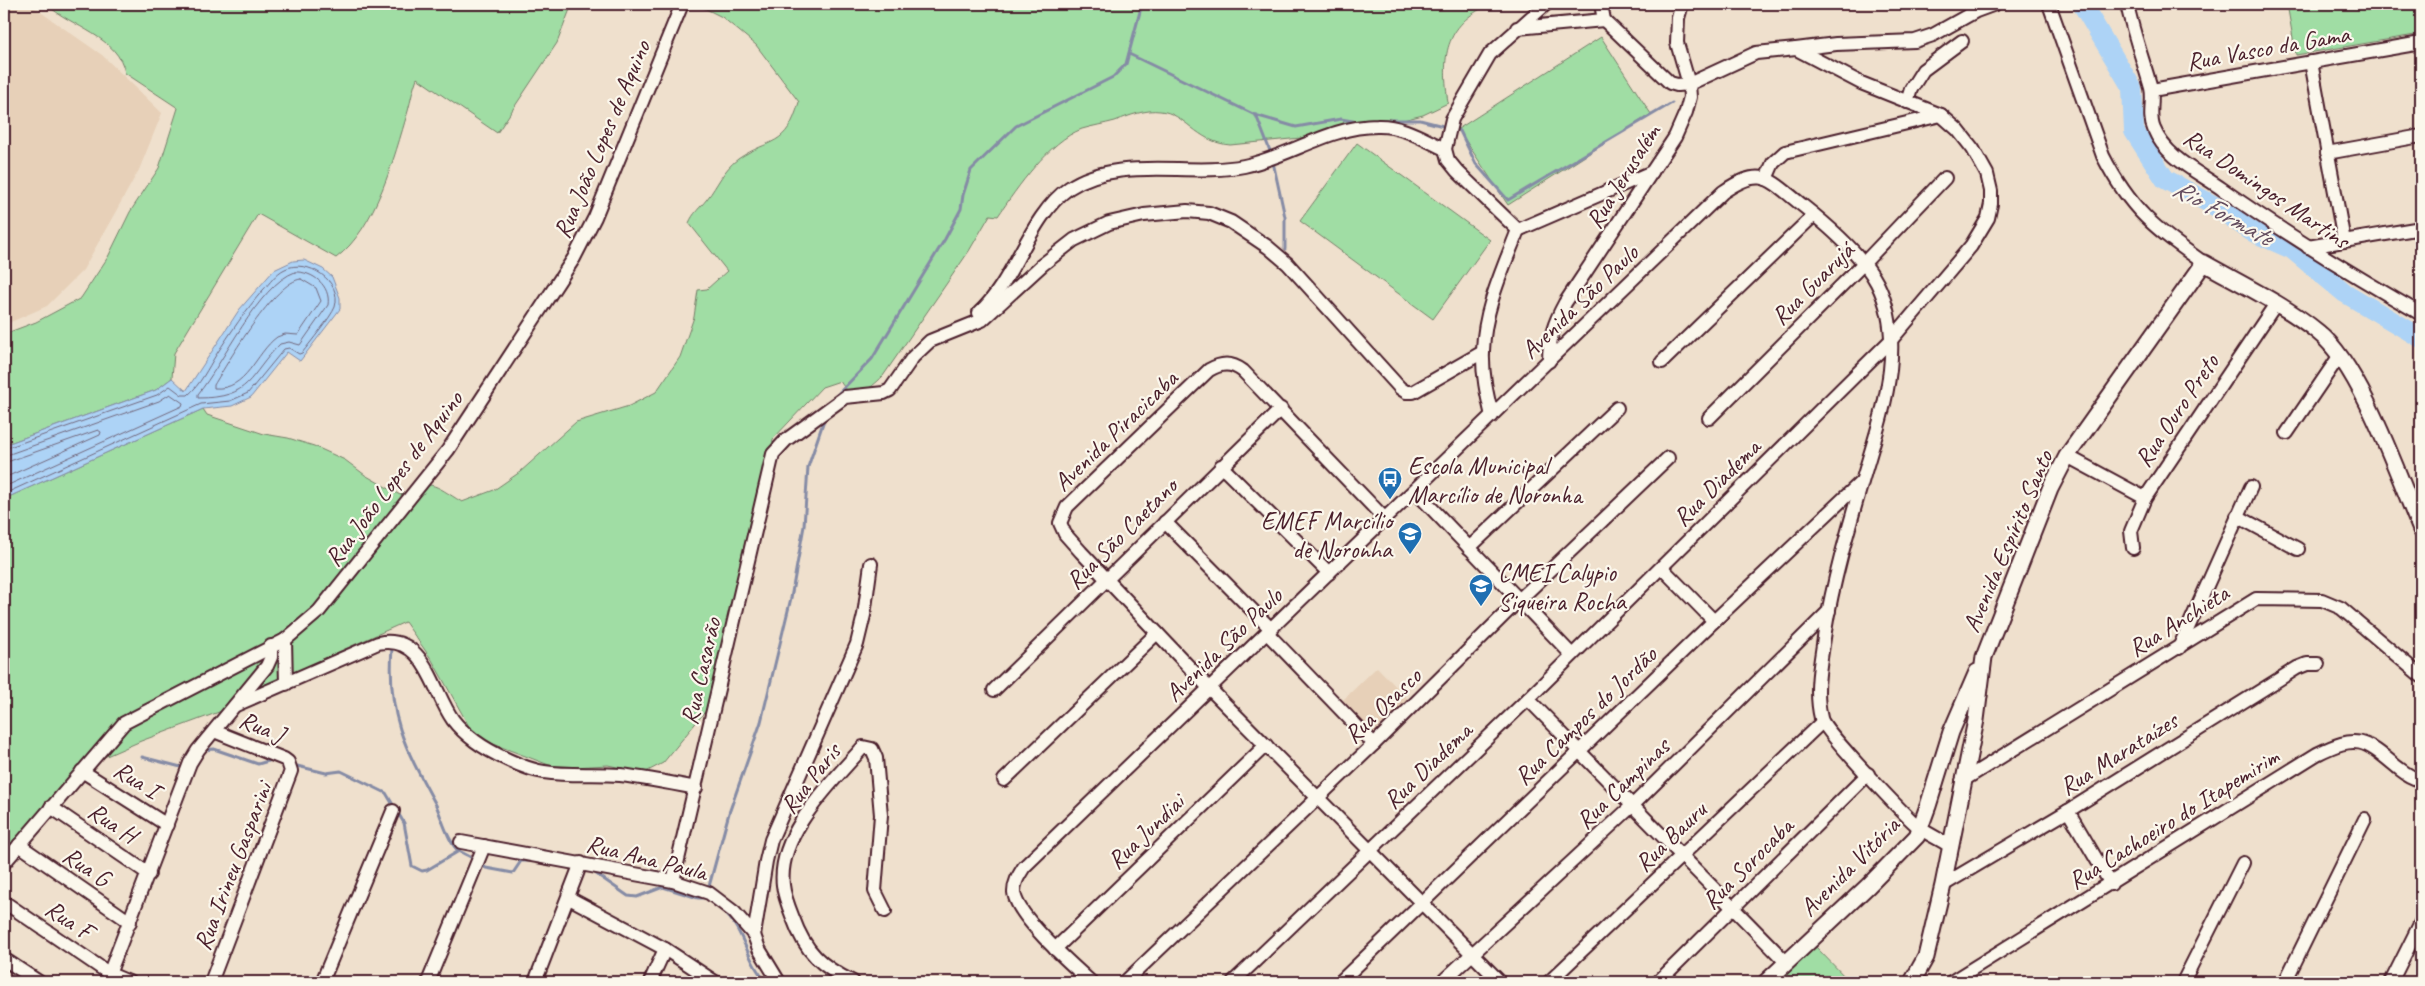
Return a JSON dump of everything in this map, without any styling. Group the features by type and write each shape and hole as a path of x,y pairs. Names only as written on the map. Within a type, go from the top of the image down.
{"street":[{"name":"Rua João Lopes de Aquino","path":"4,863 118,729 131,718 285,640 319,611 448,450 574,258 595,218 682,4"},
{"path":"1518,230 1457,171 1448,160 1444,149 1452,119 1470,85 1490,54 1516,28 1546,4"},
{"path":"1602,4 1604,20 1664,78 1677,85 1690,84 1756,53 1836,44 1915,41 1933,36 1976,11 1995,4"},
{"name":"Rua Jerusalém","path":"1550,361 1549,344 1553,325 1675,137 1686,112 1690,84 1677,43 1678,18 1682,4"},
{"path":"2049,4 2103,156 2127,197 2157,230 2204,263 2318,332 2340,355 2355,380 2377,427 2421,530"},
{"name":"Rua Domingos Martins","path":"2127,4 2152,90 2150,113 2153,129 2160,141 2182,162 2308,247 2420,312"},
{"path":"1516,28 1604,20"},
{"path":"1907,102 1911,89 1923,70 1962,41"},
{"name":"Rua Vasco da Gama","path":"2152,90 2421,43"},
{"path":"1796,49 1861,83 1941,115"},
{"path":"2311,62 2344,241"},
{"path":"1941,115 1786,152 1778,156 1766,179 1814,215 1864,264 1877,283 1891,326 1883,415 1862,482 1829,611 1817,683 1822,722 1868,774 1921,828 1950,846"},
{"name":"Rua Diadema","path":"1233,982 1528,700 1891,340 1971,246 1988,218 1991,190 1981,161 1958,130 1941,115"},
{"path":"966,325 988,306 1017,263 1038,224 1050,207 1068,189 1082,181 1108,173 1159,168 1204,170 1245,166 1324,137 1378,126 1405,130 1444,149"},
{"path":"2327,153 2421,136"},
{"path":"1492,416 1485,382 1483,352 1486,322 1494,292 1518,230 1652,172"},
{"name":"Avenida São Paulo","path":"1091,982 1055,949 1019,906 1014,892 1018,875 1723,192 1741,180 1752,176 1766,179"},
{"name":"Rua Guarujá","path":"1709,418 1864,264 1945,178"},
{"name":"Rua Casarão","path":"673,881 773,454 786,440 845,397 884,393 890,390 921,349 944,334 982,320 1042,265 1074,240 1109,223 1144,215 1187,211 1209,213 1231,222 1268,247 1288,264 1400,388 1406,392 1413,392 1483,352"},
{"name":"Rua Guarujá","path":"1662,362 1814,215"},
{"path":"2308,247 2421,228"},
{"name":"Avenida Espírito Santo","path":"1912,982 1926,957 1943,885 1962,782 1976,720 1984,657 2050,489 2067,456 2204,263"},
{"name":"Rua Ouro Preto","path":"2132,548 2131,531 2145,498 2276,305"},
{"path":"2287,433 2340,355"},
{"name":"Avenida Piracicaba","path":"1385,519 1281,409 1236,366 1217,365 1209,370 1067,507 1060,523 1066,534 1107,580 1209,688 1500,982"},
{"path":"1469,548 1617,408"},
{"name":"Rua São Caetano","path":"994,690 1281,409"},
{"path":"2067,456 2145,498"},
{"name":"Rua Osasco","path":"1125,982 1374,744 1518,601 1668,458"},
{"path":"1221,466 1329,573"},
{"name":"Rua Campos do Jordão","path":"1340,982 1714,621 1862,482"},
{"path":"2179,648 2251,487"},
{"path":"1415,492 1572,655"},
{"path":"2237,516 2298,549"},
{"path":"1165,522 1374,744"},
{"path":"754,935 771,840 857,644 864,615 871,564"},
{"path":"1662,568 1714,621"},
{"name":"Rua Anchieta","path":"1962,782 2256,599 2322,600 2341,608 2353,616 2421,676"},
{"name":"Rua Campinas","path":"1442,982 1633,805 1829,611"},
{"path":"1004,780 1157,633"},
{"path":"285,640 286,684"},
{"path":"236,705 378,643 396,642 413,651 422,663 452,719 463,732 486,749 543,772 623,776 696,788"},
{"path":"108,978 190,763 214,730 270,662 271,646"},
{"name":"Avenida Vitória","path":"1766,982 1868,886 1910,843 1921,828 1957,717 1984,657"},
{"name":"Rua Marataízes","path":"1943,885 2068,811 2297,668 2307,664 2318,664"},
{"path":"1528,700 1786,962"},
{"path":"1957,717 1966,713 1976,720"},
{"name":"Rua Bauru","path":"1550,982 1822,722"},
{"name":"Rua J","path":"214,730 284,759 291,766"},
{"name":"Rua Cachoeiro do Itapemirim","path":"1952,982 2317,754 2336,744 2354,741 2368,745 2405,774 2421,780"},
{"name":"Rua Jundiai","path":"1055,949 1266,745"},
{"name":"Rua Paris","path":"853,982 821,964 798,932 783,885 784,860 792,839 813,805 863,747 872,749 876,758 882,815 875,891 886,911"},
{"name":"Rua Irineu Gasparini","path":"212,982 290,777 291,766"},
{"name":"Rua I","path":"82,771 167,825"},
{"name":"Rua Sorocaba","path":"1658,982 1868,774"},
{"name":"Rua H","path":"51,807 149,874"},
{"path":"322,982 393,811"},
{"path":"2068,811 2111,884"},
{"path":"2285,982 2366,819"},
{"name":"Rua Ana Paula","path":"460,842 581,863 696,887 722,902 754,935 759,949 779,982"},
{"name":"Rua G","path":"19,845 130,922"},
{"path":"428,982 484,846"},
{"path":"535,982 581,863"},
{"path":"2183,982 2243,863"},
{"path":"569,898 665,949 715,982"},
{"name":"Rua F","path":"4,902 108,978 129,982"},
{"path":"2392,982 2421,922"},
{"path":"650,982 665,949"},
{"path":"2407,950 2421,949"},
{"path":"4,959 39,982"}],"shaded area":[{"path":"4,4 29,4 102,55 162,113 139,170 83,270 47,306 4,325"},
{"path":"1377,667 1411,702 1381,732 1373,733 1343,700"}],"green space":[{"path":"46,4 572,4 557,43 497,133 417,78 390,170 373,211 350,245 336,258 258,214 174,353 172,378 156,390 4,445 4,334 36,322 81,298 108,257 130,212 159,168 178,108 125,73 121,61 114,50 104,41"},
{"path":"696,4 1490,4 1474,13 1454,33 1446,57 1445,71 1448,103 1423,115 1311,137 1230,145 1208,139 1169,113 1149,111 1082,129 1070,135 1046,154 1024,179 998,216 990,215 969,251 883,376 873,386 862,392 850,392 840,381 822,387 773,439 769,466 708,708 663,763 644,773 608,765 557,768 475,737 432,660 405,622 336,653 227,709 141,741 79,768 4,856 4,499 203,409 207,415 264,434 288,438 314,446 345,460 365,475 400,495 419,486 432,485 462,502 494,490 520,472 576,422 629,406 656,392 680,357 694,317 698,290 707,289 727,271 689,223 733,163 749,152 776,140 782,135 794,117 799,102 756,45 722,17"},
{"path":"2287,4 2421,4 2421,34 2296,55"},
{"path":"1601,37 1651,114 1508,205 1458,129"},
{"path":"1357,143 1490,240 1433,319 1300,221"},
{"path":"1815,946 1850,982 1777,982"}],"water":[{"path":"304,260 323,269 332,277 340,298 340,309 300,361 287,352 251,397 232,406 203,409 4,499 4,445 156,390 172,378 186,391 239,310 274,270 293,261"}],"waterway":[{"path":"834,398 872,359 945,239 961,209 963,195 971,170 1016,126 1113,77 1126,64 1142,4"},
{"name":"Rio Formate","path":"2082,4 2132,88 2134,131 2165,179 2220,209 2251,231 2292,249 2345,293 2421,338"},
{"path":"1129,54 1255,115 1296,127 1341,119 1358,122"},
{"path":"1453,128 1460,131 1476,164 1508,200 1672,103"},
{"path":"1256,115 1272,156"},
{"path":"1382,120 1420,120 1447,127"},
{"path":"1273,162 1285,217 1285,249"},
{"path":"708,890 729,813 761,722 791,598 804,526 808,467 825,417"},
{"path":"392,648 392,692 395,711 406,747 435,803 455,848 475,860"},
{"path":"204,750 214,749 258,764 272,760"},
{"path":"142,757 181,767 185,763"},
{"path":"293,765 326,773 341,771 386,793 404,823 412,866 422,871 427,870 459,851"},
{"path":"480,864 486,868 513,873 521,861 529,861"},
{"path":"592,871 628,896 637,897 663,887 698,898 706,898"},
{"path":"725,913 737,929 755,966 767,982"}],"place":[{"name":"Escola Municipal Marcílio de Noronha","path":"1390,500"},
{"name":"EMEF Marcílio de Noronha","path":"1410,555"},
{"name":"CMEI Calypio Siqueira Rocha","path":"1481,607"}]}
